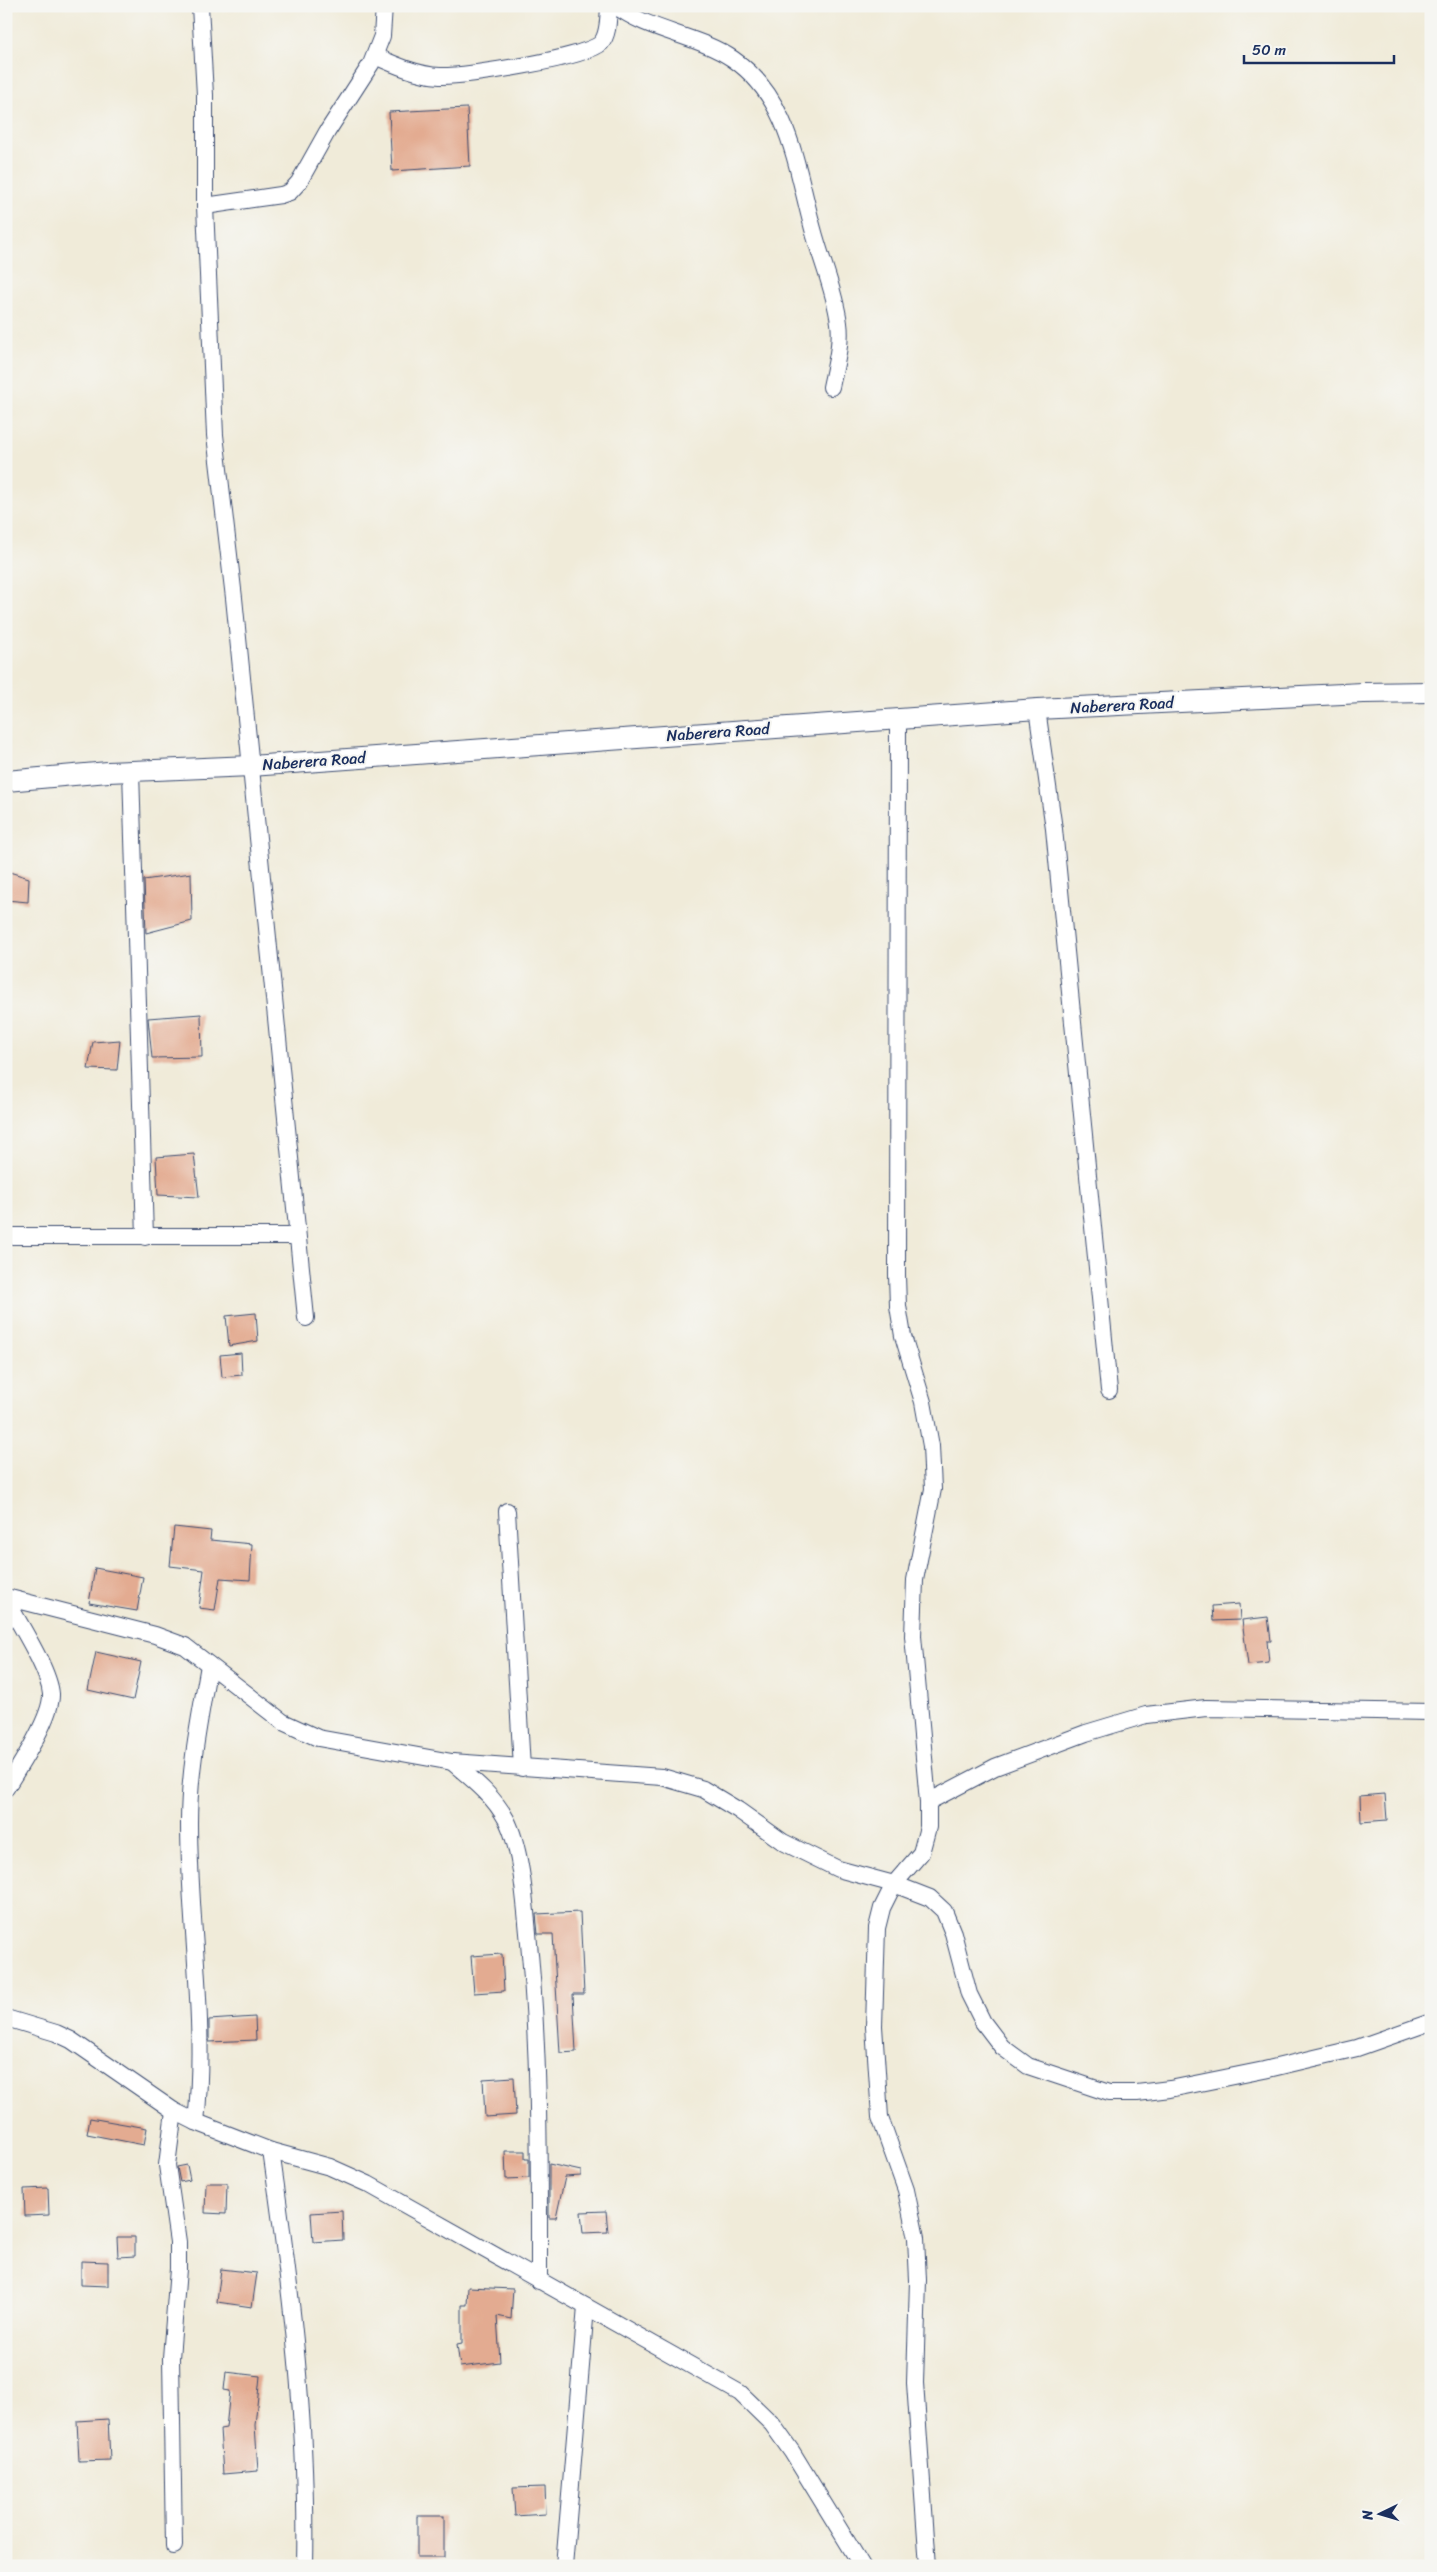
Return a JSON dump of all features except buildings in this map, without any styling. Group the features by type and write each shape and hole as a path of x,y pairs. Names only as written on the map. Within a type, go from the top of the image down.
{"street":[{"path":"200,6 205,95 205,206 215,435 251,766 306,1318"},
{"path":"205,206 290,192 299,182 375,56 382,36 384,6"},
{"path":"375,56 408,70 448,76 484,72 579,53 595,47 604,38 609,6"},
{"path":"616,6 624,12 676,32 732,58 753,77 781,118 798,161 813,230 840,326 831,387"},
{"name":"Naberera Road","path":"6,781 131,771 251,766 1037,709 1363,693 1431,692"},
{"path":"1037,709 1054,829 1109,1390"},
{"path":"898,720 897,1275 898,1306 904,1336 923,1402 931,1446 933,1489 915,1580 913,1636 928,1802 928,1827 921,1853 894,1884 882,1908 878,1928 874,2026 876,2082 880,2117 906,2190 916,2238 918,2280 915,2383 928,2566"},
{"path":"131,771 145,1237"},
{"path":"6,1236 297,1236"},
{"path":"507,1511 522,1768"},
{"path":"6,1598 155,1635 185,1646 283,1722 318,1738 452,1762 662,1777 695,1787 738,1810 783,1842 838,1869 894,1884 930,1898 944,1911 953,1933 969,1994 983,2022 1002,2047 1028,2066 1109,2093 1137,2093 1170,2089 1264,2070 1357,2048 1431,2022"},
{"path":"6,1598 43,1671 51,1694 45,1717 6,1788"},
{"path":"196,2122 200,2086 200,2033 190,1888 189,1820 194,1753 209,1665"},
{"path":"928,1802 995,1768 1086,1733 1146,1715 1206,1708 1431,1712"},
{"path":"452,1762 487,1791 507,1820 521,1867 536,2016 540,2116 539,2281"},
{"path":"6,2018 56,2033 71,2040 174,2111 196,2122 271,2151 330,2167 368,2184 740,2393 772,2424 792,2452 862,2566"},
{"path":"174,2111 167,2165 178,2242 178,2269 171,2358 174,2546"},
{"path":"271,2151 295,2334 306,2518 306,2566"},
{"path":"564,2566 586,2307"}]}
